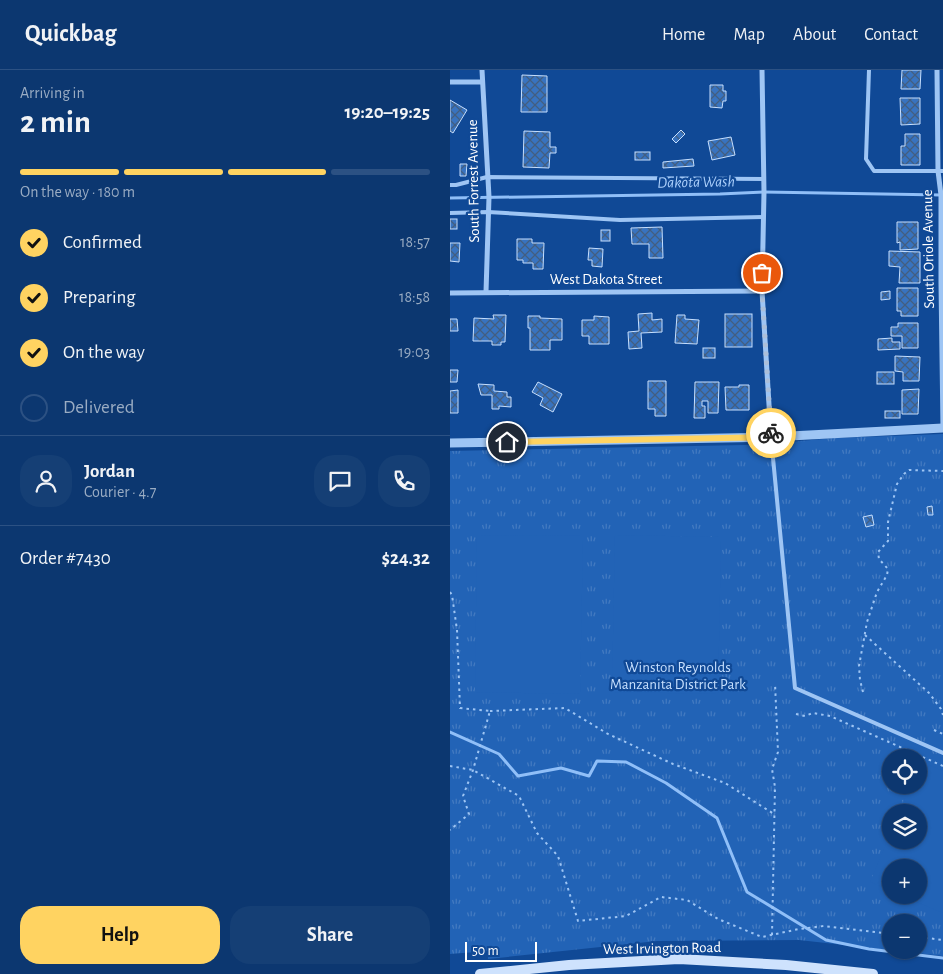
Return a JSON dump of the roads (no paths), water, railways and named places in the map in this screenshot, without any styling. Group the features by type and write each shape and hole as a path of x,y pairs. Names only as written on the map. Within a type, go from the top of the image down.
{"main road":[{"name":"West Irvington Road","path":"480,974 569,965 679,959 786,965 873,974"}],"street":[{"name":"South Forrest Avenue","path":"482,70 488,212 486,292"},
{"path":"762,70 764,179 762,291 772,437"},
{"name":"South Oriole Avenue","path":"937,70 940,105 942,216 943,428"},
{"path":"450,82 482,82"},
{"name":"West Dakota Street","path":"450,293 762,291"},
{"path":"450,443 772,437 943,428"}],"lane":[{"path":"869,70 866,159 874,171 941,171"},
{"path":"450,185 487,177 764,179"},
{"path":"450,213 488,212 620,220 763,217"},
{"path":"772,437 795,688 943,753"}],"waterway":[{"name":"Dakota Wash","path":"450,198 764,192 942,195"},
{"path":"450,732 499,754 518,776 561,768 589,776 597,761 626,762 666,783 717,818 747,892 826,940 869,949 943,958"}],"park label":[{"name":"Winston Reynolds Manzanita District Park","path":"678,676"}]}
